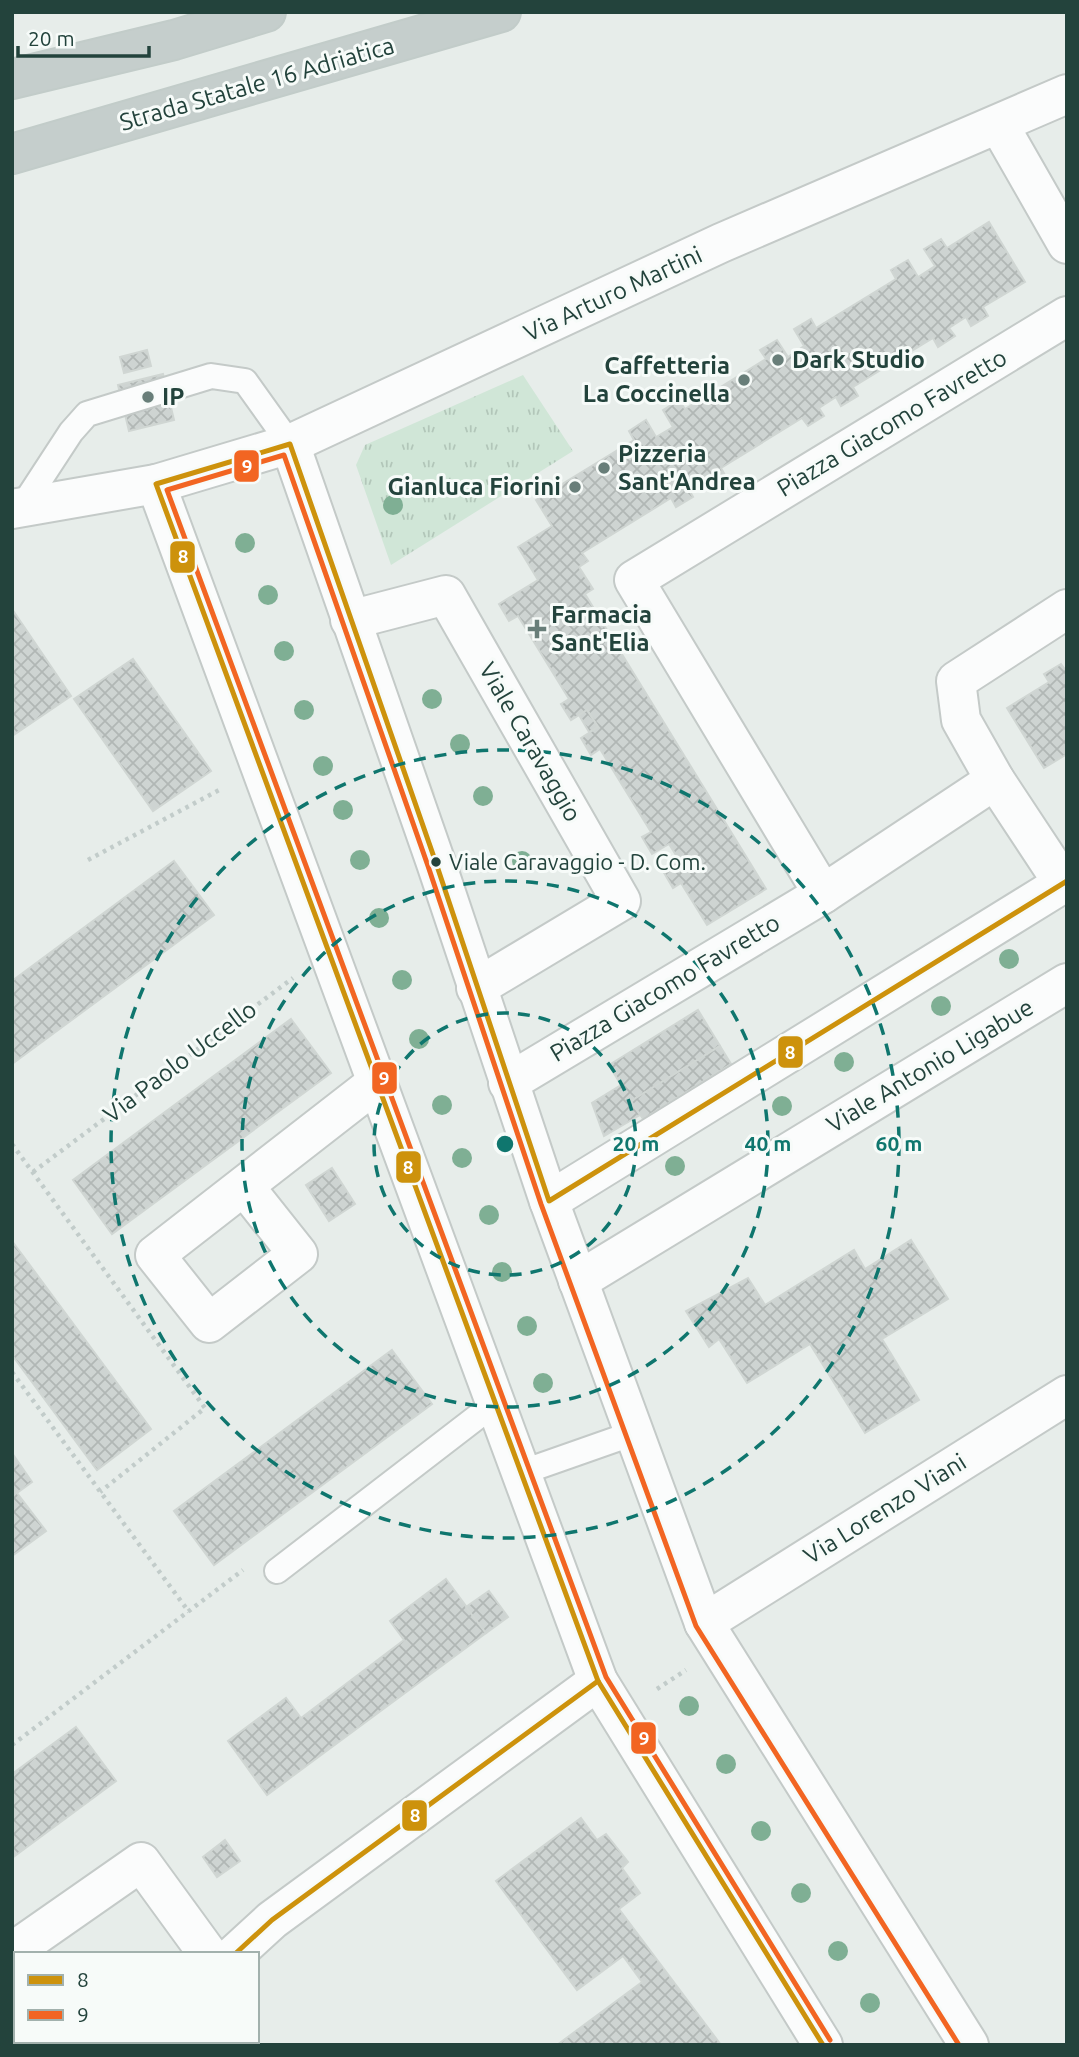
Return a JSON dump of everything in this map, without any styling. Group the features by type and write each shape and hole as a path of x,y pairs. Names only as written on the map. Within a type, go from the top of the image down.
{"highway":[{"path":"12,79 174,40 266,12"},
{"name":"Strada Statale 16 Adriatica","path":"12,154 501,12"}],"street":[{"name":"Via Arturo Martini","path":"17,508 156,484 290,444 721,243 999,125 1067,93"},
{"path":"999,125 1064,233"},
{"name":"Piazza Giacomo Favretto","path":"822,894 634,580 1067,317"},
{"path":"290,444 436,863 549,1201 704,1623 969,2045"},
{"path":"156,484 598,1681 822,2045"},
{"name":"Viale Caravaggio","path":"350,620 446,595 621,901 476,988"},
{"path":"549,1201 1065,882 995,780 961,719 956,681 1067,609"},
{"name":"Piazza Giacomo Favretto","path":"508,1083 822,894 995,780"},
{"name":"Viale Antonio Ligabue","path":"578,1281 1061,998"},
{"path":"244,1186 376,1083"},
{"name":"Via Lorenzo Viani","path":"704,1623 1067,1395"},
{"path":"237,1952 272,1920 598,1681"},
{"path":"12,1952 141,1862 207,1952"}],"lane":[{"path":"17,508 71,432 88,414 211,376 245,381 290,444"},
{"path":"277,1571 495,1404"},
{"path":"520,1473 634,1433"}],"path":[{"path":"88,860 213,792 262,772"},
{"name":"Via Paolo Uccello","path":"33,1172 299,973 330,958"},
{"path":"12,1144 205,1408 100,1492"},
{"path":"12,1373 189,1612"},
{"path":"12,1745 250,1564 277,1571"},
{"path":"657,1689 693,1665"}],"green space":[{"path":"523,375 573,451 391,565 356,465 365,445"}],"building":[{"path":"989,222 1025,282 983,307 988,316 971,326 966,317 949,328 955,336 938,347 933,338 853,387 858,396 841,406 836,397 819,408 824,416 808,426 802,418 721,468 726,477 710,487 704,478 688,488 693,497 676,507 671,498 582,553 588,561 579,567 593,589 585,594 766,889 707,925 681,883 673,888 663,871 679,860 669,844 652,854 642,837 651,832 600,749 591,755 581,738 598,727 587,710 571,720 561,704 569,699 518,616 509,621 499,604 538,580 518,547 552,526 536,500 634,440 629,431 646,420 656,437 673,427 663,410 679,400 685,409 766,359 760,350 777,340 788,357 804,346 794,329 811,319 816,328 896,279 891,270 908,260 918,277 935,266 924,249 941,239 947,248"},
{"path":"147,350 151,366 124,373 120,357"},
{"path":"163,374 174,420 129,431 118,385"},
{"path":"12,609 71,696 12,736"},
{"path":"133,659 211,771 153,811 74,699"},
{"path":"1061,664 1067,672 1067,754 1044,768 1007,708 1049,682 1044,674"},
{"path":"587,710 598,727 589,732 579,715"},
{"path":"174,861 214,915 12,1064 12,981"},
{"path":"698,1010 720,1046 631,1101 640,1115 604,1136 592,1103 621,1085 609,1065"},
{"path":"291,1019 331,1073 112,1234 73,1180"},
{"path":"720,1046 731,1064 643,1119 631,1101"},
{"path":"332,1168 355,1204 329,1221 306,1185"},
{"path":"911,1240 948,1299 882,1339 919,1400 865,1433 810,1344 747,1383 719,1339 709,1347 686,1311 748,1278 765,1305 854,1250 865,1269"},
{"path":"12,1241 151,1429 97,1470 12,1355"},
{"path":"392,1350 432,1404 214,1565 174,1511"},
{"path":"12,1453 32,1482 17,1493 46,1531 12,1556"},
{"path":"446,1579 486,1633 267,1795 228,1741 286,1698 301,1718 404,1640 390,1621"},
{"path":"489,1591 508,1617 486,1633 466,1607"},
{"path":"76,1727 116,1781 12,1858 12,1774"},
{"path":"581,1818 597,1840 606,1834 628,1862 622,1868 640,1893 619,1909 721,2045 557,2045 642,1982 623,1956 577,1990 496,1881"},
{"path":"225,1840 240,1861 217,1877 203,1857"}],"transit line":[{"name":"8","path":"823,2045 598,1681 156,484 290,444 436,863 549,1201 1067,881"},
{"name":"9","path":"830,2040 606,1677 167,490 284,455 428,866 541,1204 696,1626 959,2045"},
{"name":"8","path":"237,1952 272,1920 598,1681"}],"place":[{"name":"Dark Studio","path":"778,360"},
{"name":"Caffetteria La Coccinella","path":"744,380"},
{"name":"IP","path":"148,397"},
{"name":"Pizzeria Sant'Andrea","path":"604,468"},
{"name":"Gianluca Fiorini","path":"575,487"},
{"name":"Farmacia Sant'Elia","path":"537,629"},
{"name":"Viale Caravaggio - D. Com.","path":"436,862"}]}
